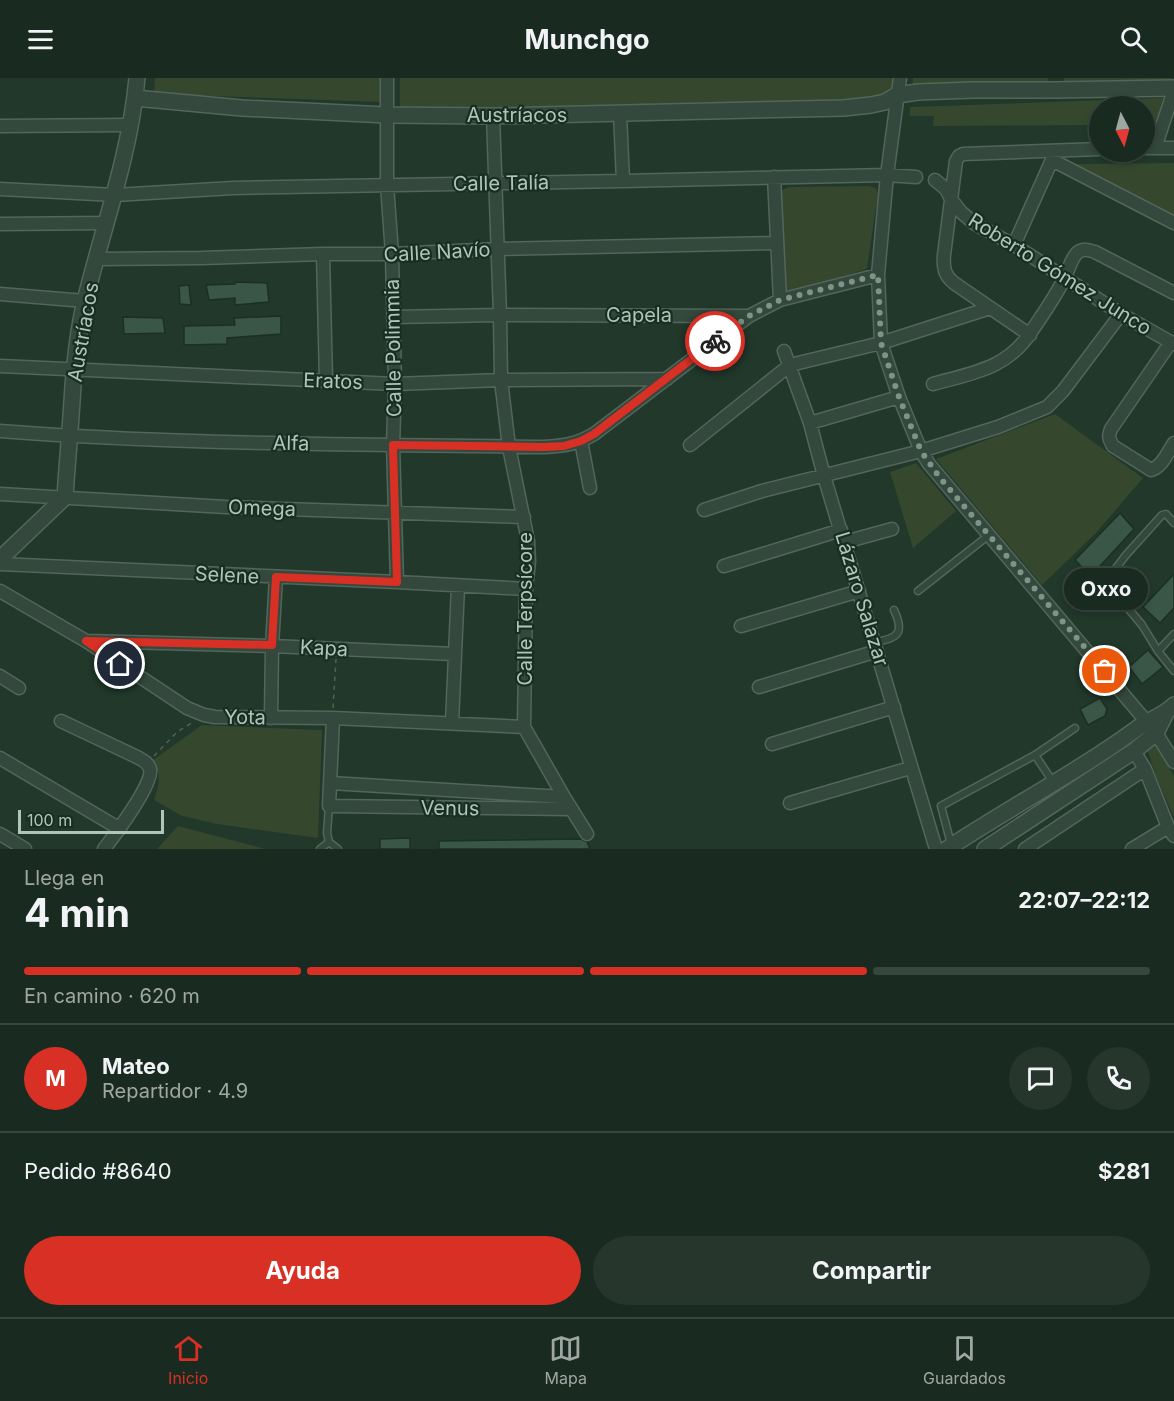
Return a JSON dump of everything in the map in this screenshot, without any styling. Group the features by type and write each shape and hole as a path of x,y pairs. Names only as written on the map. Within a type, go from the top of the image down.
{"street":[{"name":"Austríacos","path":"64,497 79,328 115,195 135,99 137,78"},
{"name":"Calle Polimmia","path":"387,78 387,185 392,254 395,384 393,445 397,582"},
{"path":"900,78 887,175 878,275 881,343 899,397 921,451 940,478 1151,728 1174,762"},
{"name":"Austríacos","path":"135,99 242,108 386,115 493,116 844,108 885,102 897,95 918,92 1053,84 1174,89"},
{"path":"1155,136 1174,89"},
{"path":"620,114 623,181"},
{"name":"Calle Terpsícore","path":"493,116 501,380 509,447 524,517 528,551 524,727"},
{"path":"0,126 130,125"},
{"path":"1155,148 1174,148"},
{"path":"1030,334 949,279 945,273 944,255 956,161 958,156 963,154 1054,155 1089,150"},
{"path":"1054,155 1174,223"},
{"path":"1014,245 1054,155"},
{"name":"Calle Talía","path":"0,189 115,195 233,188 887,175 916,177"},
{"path":"774,177 780,300"},
{"name":"Roberto Gómez Junco","path":"935,180 946,189 961,212 975,224 1014,245 1120,314 1172,343"},
{"path":"0,224 107,223"},
{"name":"Calle Navío","path":"97,259 392,254 498,249 777,243"},
{"path":"933,384 986,369 1003,361 1016,351 1030,334 1065,278 1076,254 1081,250 1088,249 1174,292"},
{"path":"323,254 326,381"},
{"name":"Capela","path":"393,318 500,315 749,316 780,300 878,275"},
{"path":"0,294 85,301"},
{"path":"690,445 790,365 881,343 990,308"},
{"path":"704,510 762,491 921,451 998,427 1047,407 1063,391 1120,314"},
{"path":"590,488 581,441 607,424 749,316"},
{"path":"1172,343 1111,429 1109,440 1113,446 1151,470 1160,465 1174,443"},
{"name":"Lázaro Salazar","path":"784,351 810,423 910,768 944,848"},
{"name":"Eratos","path":"0,366 395,384 501,380 667,379"},
{"path":"810,423 899,397"},
{"name":"Alfa","path":"0,431 69,437 223,442 509,447 554,447 581,441"},
{"name":"Omega","path":"0,494 226,507 524,517"},
{"path":"0,561 64,497"},
{"path":"724,566 843,536 892,529"},
{"name":"Selene","path":"0,561 526,589"},
{"path":"271,718 276,577"},
{"path":"452,723 458,586"},
{"name":"Yota","path":"0,591 86,641 187,708 204,715 333,718 524,727"},
{"path":"741,627 859,591"},
{"name":"Kapa","path":"86,641 272,645 454,654"},
{"path":"759,687 875,646"},
{"path":"0,676 19,688"},
{"path":"772,744 894,707"},
{"path":"985,849 1134,751 1151,728 1170,709"},
{"path":"329,806 333,718"},
{"path":"61,721 149,768 147,783 120,829 104,849"},
{"path":"524,727 587,834"},
{"path":"944,848 1126,737 1151,728"},
{"path":"1132,849 1171,832 1145,769 1134,751"},
{"path":"0,758 120,829"},
{"path":"1079,767 1089,782"},
{"path":"790,803 910,768"},
{"path":"1024,849 1145,769"},
{"name":"Venus","path":"330,783 564,797"},
{"name":"Venus","path":"329,806 571,809"},
{"path":"0,834 26,849"}],"lane":[{"path":"1174,523 1169,516 1162,515 1126,555 1109,580 1112,589 1142,625 1174,671"},
{"path":"918,591 989,534"},
{"path":"875,646 895,637 900,630 894,610"},
{"path":"1158,651 1174,634"},
{"path":"944,848 941,806 1035,755 1075,728"},
{"path":"1035,755 1053,783"},
{"path":"329,806 327,833 329,842 337,849"},
{"path":"320,849 329,842"}],"path":[{"path":"333,718 336,649"},
{"path":"149,768 177,732 204,715"}],"green space":[{"path":"155,78 381,78 381,102 154,94"},
{"path":"400,78 894,78 893,91 846,104 400,109"},
{"path":"913,78 1048,78 1048,83 912,89"},
{"path":"1064,78 1172,78 1172,81 1064,84"},
{"path":"1155,98 1163,98 1156,125 1155,125"},
{"path":"1089,101 1089,125 933,126 934,116 910,116 910,107"},
{"path":"1174,163 1174,216 1073,164"},
{"path":"869,186 876,188 878,194 867,268 786,292 783,289 780,192 789,187"},
{"path":"1055,414 1143,478 1096,533 1042,585 936,459"},
{"path":"916,463 956,511 913,548 890,472"},
{"path":"202,725 322,730 318,838 217,824 182,816 154,800 159,780 153,760"},
{"path":"1155,744 1174,776 1174,817 1147,749"},
{"path":"178,826 265,849 157,849"}],"building":[{"path":"235,282 267,283 269,302 235,305 235,298 209,300 206,285 235,284"},
{"path":"189,285 191,305 180,304 179,286"},
{"path":"281,316 281,334 227,338 227,344 184,345 184,326 235,325 234,318"},
{"path":"123,317 163,318 165,333 124,334"},
{"path":"1120,513 1134,529 1091,576 1075,560"},
{"path":"1174,574 1174,608 1160,623 1143,607"},
{"path":"1148,650 1163,667 1142,684 1129,667"},
{"path":"1100,698 1107,709 1105,716 1088,725 1080,709"},
{"path":"410,838 410,849 380,849 380,839"},
{"path":"581,839 587,842 590,849 439,849 439,841"}],"way so far":[{"path":"715,341 749,316 780,300 878,275 881,343 899,397 921,451 940,478 1105,671"}],"place":[{"name":"Oxxo","path":"1105,671"}],"route":[{"path":"120,664 86,641 272,645 276,577 397,582 393,445 544,447 564,446 581,441 594,434 715,341"}]}
